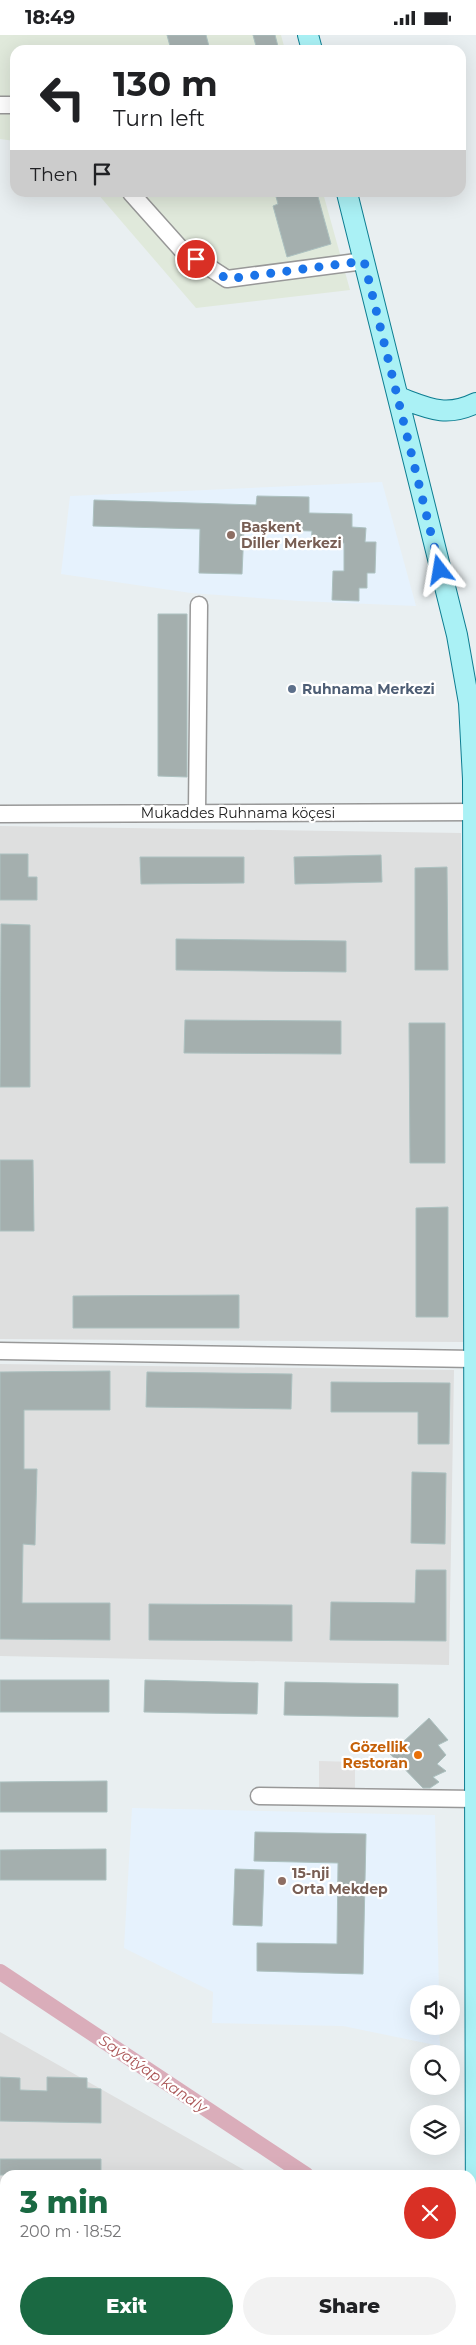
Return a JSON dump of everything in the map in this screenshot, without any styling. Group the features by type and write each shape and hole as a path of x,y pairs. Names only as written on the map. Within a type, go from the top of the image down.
{"main road":[{"path":"348,197 464,665 469,703 474,812 473,1359 476,2170"},
{"path":"398,397 432,409 457,411 476,403"}],"street":[{"path":"135,197 181,249 227,279 364,261"},
{"path":"197,813 199,605"},
{"name":"Mukaddes Ruhnama köçesi","path":"0,814 474,812"},
{"path":"0,1351 473,1359"},
{"path":"259,1796 475,1799"}],"shaded area":[{"path":"0,35 281,35 284,45 10,45 10,140 0,139"},
{"path":"100,197 324,197 350,290 196,308"},
{"name":"Başkent Diller Merkezi","path":"382,482 416,606 299,601 191,593 61,574 70,496"},
{"path":"0,826 461,833 463,1342 0,1339"},
{"path":"0,1364 454,1370 449,1665 0,1656"},
{"path":"319,1761 355,1762 355,1795 319,1792"},
{"name":"15-nji Orta Mekdep","path":"132,1808 435,1815 439,1985 410,1985 410,2035 439,2035 440,2045 343,2026 212,2023 213,1992 124,1948"},
{"path":"0,2032 244,2170 0,2170"}],"building":[{"path":"167,35 206,35 209,45 170,45"},
{"path":"253,35 275,35 278,45 256,45"},
{"path":"276,197 318,197 331,244 287,257 273,206 278,204"},
{"path":"257,496 309,497 309,513 352,514 352,527 366,528 365,542 376,542 375,573 367,573 367,588 359,588 359,601 332,600 333,571 344,571 344,543 311,542 312,531 244,529 242,574 199,573 200,529 93,526 94,500 256,505"},
{"path":"158,614 187,614 187,777 158,776"},
{"path":"0,854 28,854 28,877 37,877 37,900 0,900"},
{"path":"381,855 382,882 295,884 294,857"},
{"path":"140,857 244,857 244,883 141,884"},
{"path":"447,867 448,970 415,970 415,868"},
{"path":"1,924 30,925 30,1087 0,1087"},
{"path":"176,939 346,941 346,972 176,970"},
{"path":"185,1020 341,1021 341,1054 184,1053"},
{"path":"409,1023 445,1023 445,1163 410,1163"},
{"path":"0,1160 33,1160 34,1231 0,1231"},
{"path":"448,1207 448,1317 416,1317 416,1208"},
{"path":"239,1295 239,1328 73,1328 73,1296"},
{"path":"110,1371 110,1410 24,1410 24,1469 37,1469 35,1545 23,1544 22,1603 110,1603 110,1640 0,1639 0,1372"},
{"path":"147,1372 292,1374 291,1409 146,1407"},
{"path":"331,1382 450,1383 449,1444 418,1444 418,1412 331,1412"},
{"path":"412,1472 446,1473 445,1544 411,1543"},
{"path":"416,1570 446,1570 446,1641 330,1640 331,1602 415,1603"},
{"path":"149,1604 292,1605 292,1641 149,1640"},
{"path":"0,1680 109,1680 109,1712 0,1712"},
{"path":"145,1680 258,1683 257,1714 144,1712"},
{"path":"285,1682 398,1684 398,1717 284,1715"},
{"name":"Gözellik Restoran","path":"429,1718 448,1740 438,1745 446,1755 437,1764 446,1771 433,1777 439,1782 430,1788 423,1788 390,1754"},
{"path":"107,1781 107,1812 0,1812 0,1782"},
{"path":"255,1832 366,1834 363,1974 257,1971 257,1943 337,1944 338,1863 254,1861"},
{"path":"106,1849 106,1880 0,1880 0,1850"},
{"path":"235,1869 264,1870 262,1926 233,1925"},
{"path":"0,2077 20,2078 20,2090 47,2091 47,2077 87,2078 87,2088 101,2089 101,2123 0,2121"},
{"path":"0,2159 101,2159 101,2170 0,2170"}],"waterway":[{"name":"Saýatýap kanaly","path":"0,1972 298,2170"}],"place":[{"name":"Başkent Diller Merkezi","path":"231,535"},
{"name":"Ruhnama Merkezi","path":"292,689"},
{"name":"Gözellik Restoran","path":"418,1755"},
{"name":"15-nji Orta Mekdep","path":"282,1881"}],"route":[{"path":"196,259 227,279 364,261 440,570"}]}
